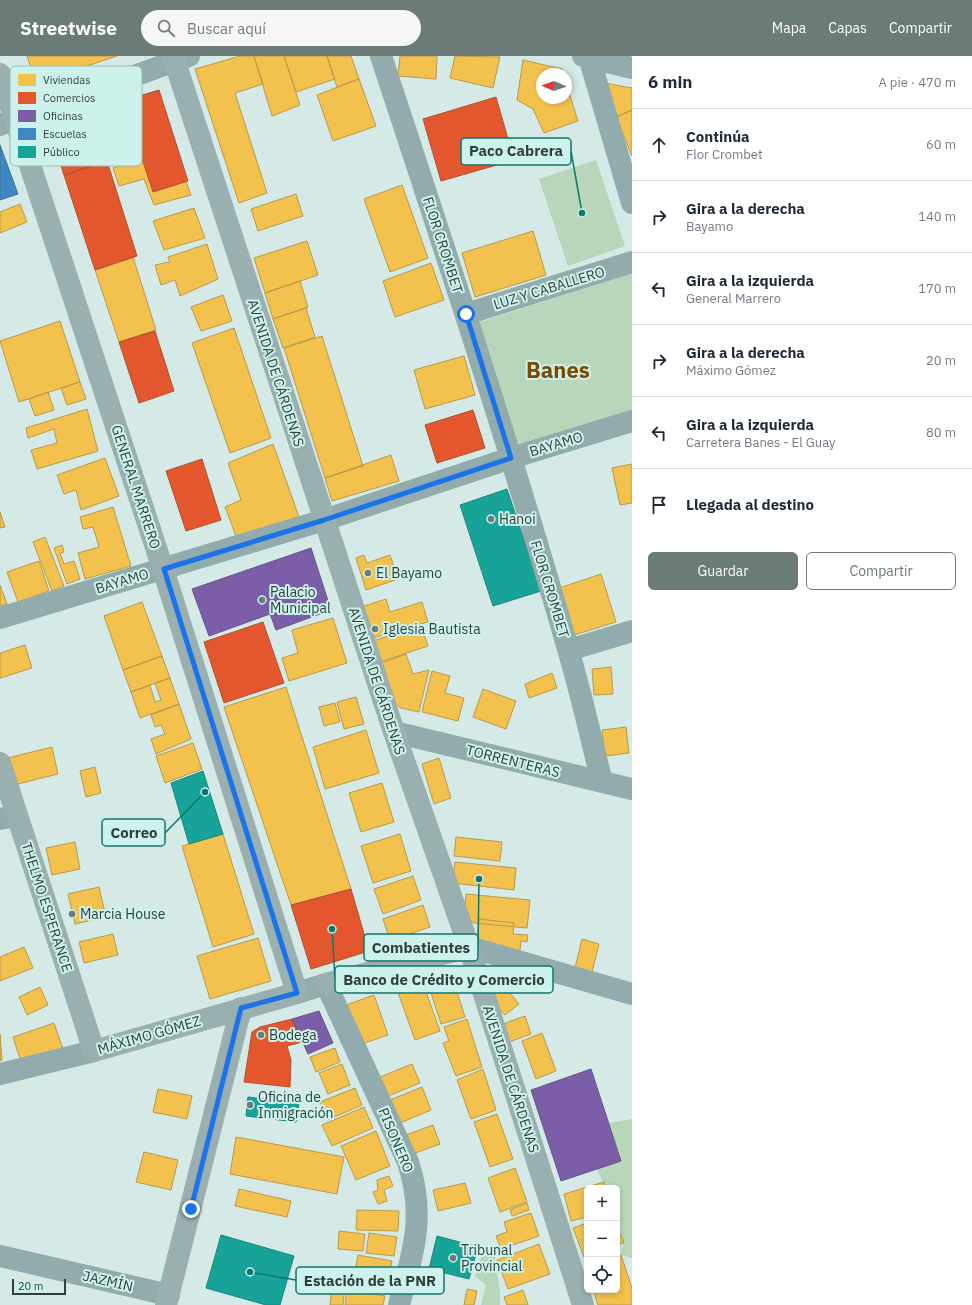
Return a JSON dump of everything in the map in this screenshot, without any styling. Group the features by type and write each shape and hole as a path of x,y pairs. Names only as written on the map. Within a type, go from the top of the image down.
{"main road":[{"name":"AVENIDA DE CÁRDENAS","path":"179,58 324,520 394,732 469,947 583,1305"},
{"name":"GENERAL MARRERO","path":"0,74 7,122"},
{"name":"GENERAL MARRERO","path":"22,166 164,569 297,993"},
{"name":"THELMO ESPERANCE","path":"0,763 9,818 94,1051"},
{"path":"326,984 469,947"},
{"name":"MÁXIMO GÓMEZ","path":"94,1051 297,993"},
{"path":"168,1300 241,1008"}],"street":[{"name":"FLOR CROMBET","path":"381,56 466,314 511,458 569,650 602,782"},
{"path":"586,57 632,68"},
{"path":"586,57 632,203"},
{"path":"142,72 179,58"},
{"name":"LUZ Y CABALLERO","path":"466,314 632,262"},
{"name":"BAYAMO","path":"0,618 324,520 511,458 632,421"},
{"path":"569,650 632,631"},
{"name":"TORRENTERAS","path":"394,732 632,789"},
{"path":"469,947 632,994"},
{"path":"297,993 326,984"},
{"name":"PISONERO","path":"326,984 408,1162 414,1182 417,1205 416,1241 399,1305"},
{"name":"MÁXIMO GÓMEZ","path":"0,1074 94,1051"},
{"name":"JAZMÍN","path":"0,1256 168,1300"}],"green space":[{"path":"596,160 625,246 568,266 539,179"},
{"path":"632,273 632,415 518,452 477,323"},
{"path":"632,1119 632,1258 621,1255 624,1243 620,1233 620,1185 604,1185 597,1169 621,1160 609,1123"},
{"path":"485,1246 493,1247 500,1291 500,1305 481,1305 486,1285 475,1276"}],"building: Viviendas":[{"path":"27,56 117,56 87,66 30,66"},
{"path":"240,56 254,56 263,84 235,93 267,193 239,203 195,69"},
{"path":"254,56 284,56 300,105 272,116"},
{"path":"284,56 327,56 335,79 296,92"},
{"path":"327,56 351,56 359,79 337,87"},
{"path":"400,56 437,56 436,79 398,76"},
{"path":"455,56 500,57 493,88 450,78"},
{"path":"523,60 558,68 536,68 536,104 572,104 572,102 578,121 544,133 533,109 517,100"},
{"path":"359,79 376,126 333,141 317,95"},
{"path":"604,83 632,88 632,110 616,117"},
{"path":"153,99 171,145 142,155 142,102"},
{"path":"632,110 632,156 616,117"},
{"path":"174,149 191,195 154,205 144,179 119,186 113,168 119,166 142,166 142,159"},
{"path":"402,185 428,258 390,272 364,199"},
{"path":"296,194 303,216 258,231 251,209"},
{"path":"20,204 27,222 0,233 0,212"},
{"path":"194,208 205,238 164,250 153,221"},
{"path":"533,231 546,275 475,297 462,253"},
{"path":"307,241 318,275 265,293 254,258"},
{"path":"207,244 218,279 180,296 175,280 161,285 155,265 170,262 168,257"},
{"path":"133,257 156,330 119,342 95,270"},
{"path":"431,263 444,300 395,317 383,281"},
{"path":"300,281 308,307 273,319 265,293"},
{"path":"223,295 232,321 201,331 191,307"},
{"path":"306,308 315,337 283,348 273,319"},
{"path":"60,321 80,382 19,402 0,341"},
{"path":"234,328 271,438 230,453 192,343"},
{"path":"322,336 363,466 325,478 284,348"},
{"path":"464,356 475,395 425,409 414,370"},
{"path":"80,382 86,399 67,405 61,388"},
{"path":"48,392 54,410 35,416 29,399"},
{"path":"87,409 98,451 37,469 31,450 57,443 54,429 28,438 26,428"},
{"path":"273,444 299,517 236,536 225,507 241,500 228,463"},
{"path":"391,455 399,481 332,501 325,478"},
{"path":"105,458 119,496 81,510 76,490 64,494 57,475"},
{"path":"632,464 632,503 620,505 612,468"},
{"path":"113,507 131,566 85,579 78,553 99,547 93,527 83,529 80,517"},
{"path":"0,512 5,527 0,528"},
{"path":"45,537 64,586 52,591 33,542"},
{"path":"62,545 64,552 60,553 64,564 74,561 80,579 67,584 54,548"},
{"path":"364,555 367,563 390,555 398,579 366,590 356,558"},
{"path":"39,561 49,591 18,602 7,572"},
{"path":"601,574 616,622 574,635 559,588"},
{"path":"0,585 7,604 0,606"},
{"path":"386,599 390,612 422,602 428,622 373,638 364,606"},
{"path":"142,602 162,656 123,670 104,616"},
{"path":"333,618 347,663 289,681 282,658 298,653 292,630"},
{"path":"421,625 428,646 377,663 370,642"},
{"path":"25,645 32,668 0,678 0,653"},
{"path":"406,654 413,674 429,670 419,712 401,708 392,702 376,665"},
{"path":"162,656 170,678 131,692 123,670"},
{"path":"611,667 613,694 594,695 592,669"},
{"path":"432,671 450,676 445,693 464,698 458,721 422,712"},
{"path":"552,673 557,688 529,698 525,684"},
{"path":"170,678 179,704 140,718 131,692 150,685 155,702 161,700 155,683"},
{"path":"286,687 351,889 291,905 224,707"},
{"path":"483,689 516,701 506,729 473,717"},
{"path":"356,697 364,724 344,729 337,702"},
{"path":"335,703 340,722 324,726 319,707"},
{"path":"179,704 191,739 156,754 151,739 165,734 161,725 155,727 151,715"},
{"path":"626,727 629,753 605,756 602,730"},
{"path":"366,730 379,773 325,789 313,747"},
{"path":"193,743 202,769 165,783 156,756"},
{"path":"52,747 58,774 14,785 8,758"},
{"path":"439,758 451,798 434,804 422,764"},
{"path":"95,767 101,793 86,797 80,771"},
{"path":"382,783 394,822 361,832 349,793"},
{"path":"223,834 254,934 213,947 182,846"},
{"path":"400,834 411,871 373,883 361,846"},
{"path":"456,837 502,842 500,861 454,856"},
{"path":"75,842 80,869 52,875 46,848"},
{"path":"455,862 516,868 514,890 452,883"},
{"path":"413,876 421,900 383,914 374,889"},
{"path":"99,887 106,917 75,924 68,894"},
{"path":"466,894 530,900 527,928 464,922"},
{"path":"423,905 430,927 403,936 405,942 392,946 383,919"},
{"path":"479,919 514,923 513,934 528,935 527,942 521,941 520,951 476,945"},
{"path":"113,934 118,955 84,963 79,942"},
{"path":"258,938 271,981 210,999 197,956"},
{"path":"582,939 599,944 592,972 575,968"},
{"path":"24,947 33,968 0,981 0,957"},
{"path":"449,967 465,1017 441,1024 425,974"},
{"path":"420,975 440,1031 415,1040 395,984"},
{"path":"502,983 519,1004 505,1015 488,995"},
{"path":"40,987 48,1005 27,1015 19,997"},
{"path":"374,995 388,1035 359,1045 343,1006"},
{"path":"525,1016 531,1034 509,1042 503,1024"},
{"path":"467,1019 482,1067 456,1076 443,1043 449,1041 444,1027"},
{"path":"54,1023 64,1052 22,1065 13,1037"},
{"path":"542,1033 556,1071 536,1079 522,1041"},
{"path":"0,1034 2,1060 0,1061"},
{"path":"335,1048 340,1062 316,1072 310,1057"},
{"path":"342,1064 350,1085 328,1094 319,1073"},
{"path":"412,1064 420,1083 388,1096 380,1077"},
{"path":"483,1069 496,1110 471,1119 457,1080"},
{"path":"422,1087 431,1110 400,1123 390,1100"},
{"path":"355,1088 362,1105 327,1120 320,1102"},
{"path":"158,1089 192,1096 187,1119 153,1112"},
{"path":"364,1107 373,1128 332,1146 322,1125"},
{"path":"497,1114 513,1159 490,1167 474,1122"},
{"path":"433,1125 440,1144 410,1155 403,1136"},
{"path":"376,1131 390,1166 356,1180 341,1146"},
{"path":"236,1137 344,1157 337,1194 230,1174"},
{"path":"144,1152 178,1160 171,1190 136,1182"},
{"path":"515,1168 527,1202 500,1212 488,1178"},
{"path":"389,1176 393,1186 384,1190 387,1201 378,1204 373,1192 378,1190 377,1180"},
{"path":"604,1182 604,1185 594,1185"},
{"path":"465,1183 471,1203 438,1211 433,1190"},
{"path":"584,1188 584,1218 571,1221 564,1194"},
{"path":"239,1189 291,1201 287,1217 235,1206"},
{"path":"527,1203 529,1210 512,1216 510,1210"},
{"path":"357,1210 399,1211 398,1231 356,1230"},
{"path":"531,1213 539,1236 501,1249 496,1236 507,1232 504,1222"},
{"path":"584,1224 584,1257 573,1228"},
{"path":"339,1231 365,1234 363,1251 338,1249"},
{"path":"369,1233 397,1237 394,1256 366,1253"},
{"path":"620,1233 624,1243 620,1244"},
{"path":"539,1244 550,1274 508,1289 497,1260"},
{"path":"358,1255 392,1261 388,1283 354,1276"},
{"path":"620,1255 632,1288 632,1305 598,1305 594,1293 620,1293"},
{"path":"332,1286 345,1288 343,1305 330,1305"},
{"path":"467,1289 477,1291 474,1305 464,1305"},
{"path":"347,1290 385,1296 383,1305 345,1305"},
{"path":"523,1290 528,1305 507,1305 504,1297"}],"building: Comercios":[{"path":"159,90 188,181 153,192 142,159 142,95"},
{"path":"496,97 514,160 441,181 423,119"},
{"path":"61,166 91,166 64,175"},
{"path":"92,166 109,166 137,256 95,270 64,175"},
{"path":"155,331 174,391 139,403 119,342"},
{"path":"473,410 485,448 437,463 425,425"},
{"path":"202,459 221,520 186,531 166,471"},
{"path":"263,622 284,683 224,703 204,642"},
{"path":"351,889 369,951 311,969 291,905"},
{"path":"292,1019 302,1042 287,1046 291,1060 290,1087 244,1082 252,1032 260,1027"}],"building: Oficinas":[{"name":"Palacio Municipal","path":"311,548 331,610 276,630 270,614 209,636 192,589"},
{"path":"319,1011 333,1043 308,1054 292,1019"},
{"path":"591,1069 621,1161 561,1181 531,1090"}],"building: Escuelas":[{"path":"0,145 18,194 0,200"}],"building: Público":[{"path":"507,489 541,591 493,606 460,505"},
{"path":"203,771 223,834 189,844 171,783"},
{"path":"248,1097 299,1103 296,1122 246,1116"},
{"path":"221,1235 294,1256 280,1305 266,1305 206,1288"},
{"name":"Tribunal Provincial","path":"437,1236 478,1247 469,1279 429,1269"}],"place":[{"name":"Paco Cabrera","path":"582,213"},
{"name":"Hanoi","path":"491,519"},
{"name":"El Bayamo","path":"368,573"},
{"name":"Palacio Municipal","path":"262,600"},
{"name":"Iglesia Bautista","path":"375,629"},
{"name":"Correo","path":"205,792"},
{"name":"Combatientes","path":"479,879"},
{"name":"Marcia House","path":"72,914"},
{"name":"Banco de Crédito y Comercio","path":"332,929"},
{"name":"Bodega","path":"261,1035"},
{"name":"Oficina de Inmigración","path":"250,1105"},
{"name":"Tribunal Provincial","path":"453,1258"},
{"name":"Estación de la PNR","path":"250,1272"}],"district":[{"name":"Banes","path":"558,370"}],"route":[{"path":"191,1209 241,1008 297,993 164,569 324,520 511,458 466,314"}]}
